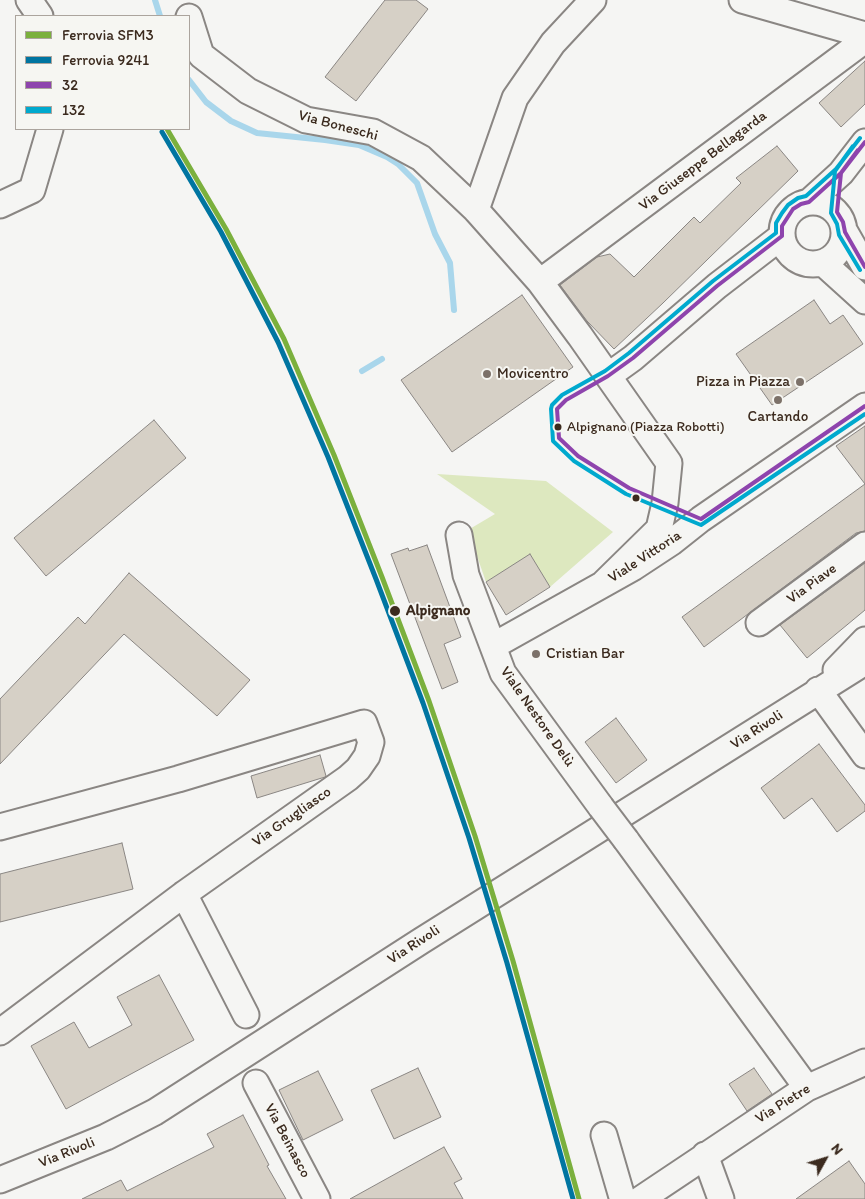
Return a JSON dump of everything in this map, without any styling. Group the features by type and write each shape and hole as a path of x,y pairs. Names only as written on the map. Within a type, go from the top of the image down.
{"street":[{"path":"29,0 39,15"},
{"name":"Via Boneschi","path":"183,0 188,15"},
{"path":"476,210 515,98 553,43 593,0"},
{"path":"742,0 770,4 865,36"},
{"name":"Via Boneschi","path":"190,20 201,55 248,91 306,120 373,132 421,158 476,210 540,282 669,463 665,503 659,529 604,583"},
{"name":"Via Giuseppe Bellagarda","path":"540,282 865,40"},
{"path":"0,205 32,190 50,130"},
{"path":"809,202 841,173 865,142"},
{"path":"841,173 841,222 840,250 833,258 813,265 803,263 793,257 785,248 782,226 786,216 801,204 809,202 821,203 828,206 841,222 865,267"},
{"path":"608,376 633,358 717,286 782,236"},
{"path":"823,263 865,301"},
{"name":"Viale Vittoria","path":"493,646 634,567 672,542 700,519 865,406"},
{"path":"665,503 700,519"},
{"name":"Viale Nestore Delù","path":"459,535 466,575 503,673 806,1088"},
{"name":"Via Piave","path":"759,623 865,545"},
{"name":"Via Rivoli","path":"818,690 865,640"},
{"name":"Via Rivoli","path":"0,1180 106,1137 155,1112 421,941 865,662"},
{"path":"818,690 865,755"},
{"name":"Via Grugliasco","path":"0,827 187,776 364,723 371,742 367,756 358,769 348,778 184,894 0,1032"},
{"path":"184,894 246,1015"},
{"name":"Via Pietre","path":"641,1199 806,1088 865,1062"},
{"name":"Via Beinasco","path":"256,1083 317,1199"},
{"path":"604,1135 624,1199"},
{"path":"705,1155 721,1199"}],"green space":[{"path":"437,474 546,481 613,532 550,587 530,555 486,582 468,530 495,514"}],"building":[{"path":"385,0 416,0 428,9 356,101 325,77"},
{"path":"865,61 865,104 841,127 819,103"},
{"path":"777,146 798,171 614,349 587,321 560,285 597,257 610,254 634,277 694,217 700,223 741,183 736,178"},
{"name":"Movicentro","path":"522,295 573,367 452,452 401,380"},
{"path":"814,300 830,324 843,315 863,344 772,405 736,354"},
{"path":"154,420 186,458 46,576 14,538"},
{"path":"865,426 865,484 836,446"},
{"path":"865,484 865,531 856,533 704,647 682,617"},
{"path":"427,545 461,637 444,644 458,682 442,689 391,554 408,548 409,551"},
{"path":"530,554 550,587 506,615 486,582"},
{"path":"865,563 865,610 807,658 780,625"},
{"path":"129,573 250,680 217,716 124,634 0,764 0,699 78,617 85,624"},
{"path":"616,718 647,760 616,783 585,742"},
{"path":"819,744 865,805 865,811 837,832 812,798 784,819 761,788"},
{"path":"320,755 325,777 257,798 251,776"},
{"path":"122,843 133,889 0,922 0,874"},
{"path":"159,975 194,1040 66,1109 31,1046 74,1022 89,1048 132,1025 117,997"},
{"path":"418,1068 441,1117 394,1139 371,1090"},
{"path":"754,1068 772,1094 747,1111 729,1084"},
{"path":"318,1071 343,1120 303,1140 279,1090"},
{"path":"243,1115 269,1165 267,1166 286,1199 82,1199 121,1180 127,1191 214,1147 207,1134"},
{"path":"444,1147 462,1179 454,1183 463,1199 350,1199"},
{"path":"849,1161 865,1184 865,1199 796,1199"}],"waterway":[{"path":"155,0 160,15"},
{"path":"190,81 206,102 231,121 257,133 359,145 398,164 417,183 435,234 450,263 454,310"},
{"path":"362,371 382,359"}],"rail line":[{"name":"SFM3","path":"168,130 226,229 284,339 334,455 382,577 429,701 475,836 513,961 579,1199"},
{"name":"9241","path":"162,132 221,232 278,342 328,457 376,579 423,703 469,838 507,963 573,1199"}],"transit line":[{"name":"132","path":"860,138 836,169 806,196 798,198 788,205 776,223 776,233 713,281 629,353 605,371 562,395 552,405 551,409 553,441 574,461 626,494 701,525 865,414"},
{"name":"32","path":"865,142 841,173 809,202 793,209 782,226 782,236 717,286 633,358 608,376 566,400 557,409 559,438 578,456 629,488 701,519 865,406"},
{"name":"132","path":"853,146 835,171 831,213 837,224 839,235 860,270"},
{"name":"32","path":"858,150 841,173 837,212 843,222 845,232 865,267"}],"place":[{"name":"Movicentro","path":"487,374"},
{"name":"Pizza in Piazza","path":"800,382"},
{"name":"Cartando","path":"778,400"},
{"name":"Alpignano (Piazza Robotti)","path":"558,427"},
{"name":"Alpignano","path":"395,611"},
{"name":"Cristian Bar","path":"536,654"}]}
